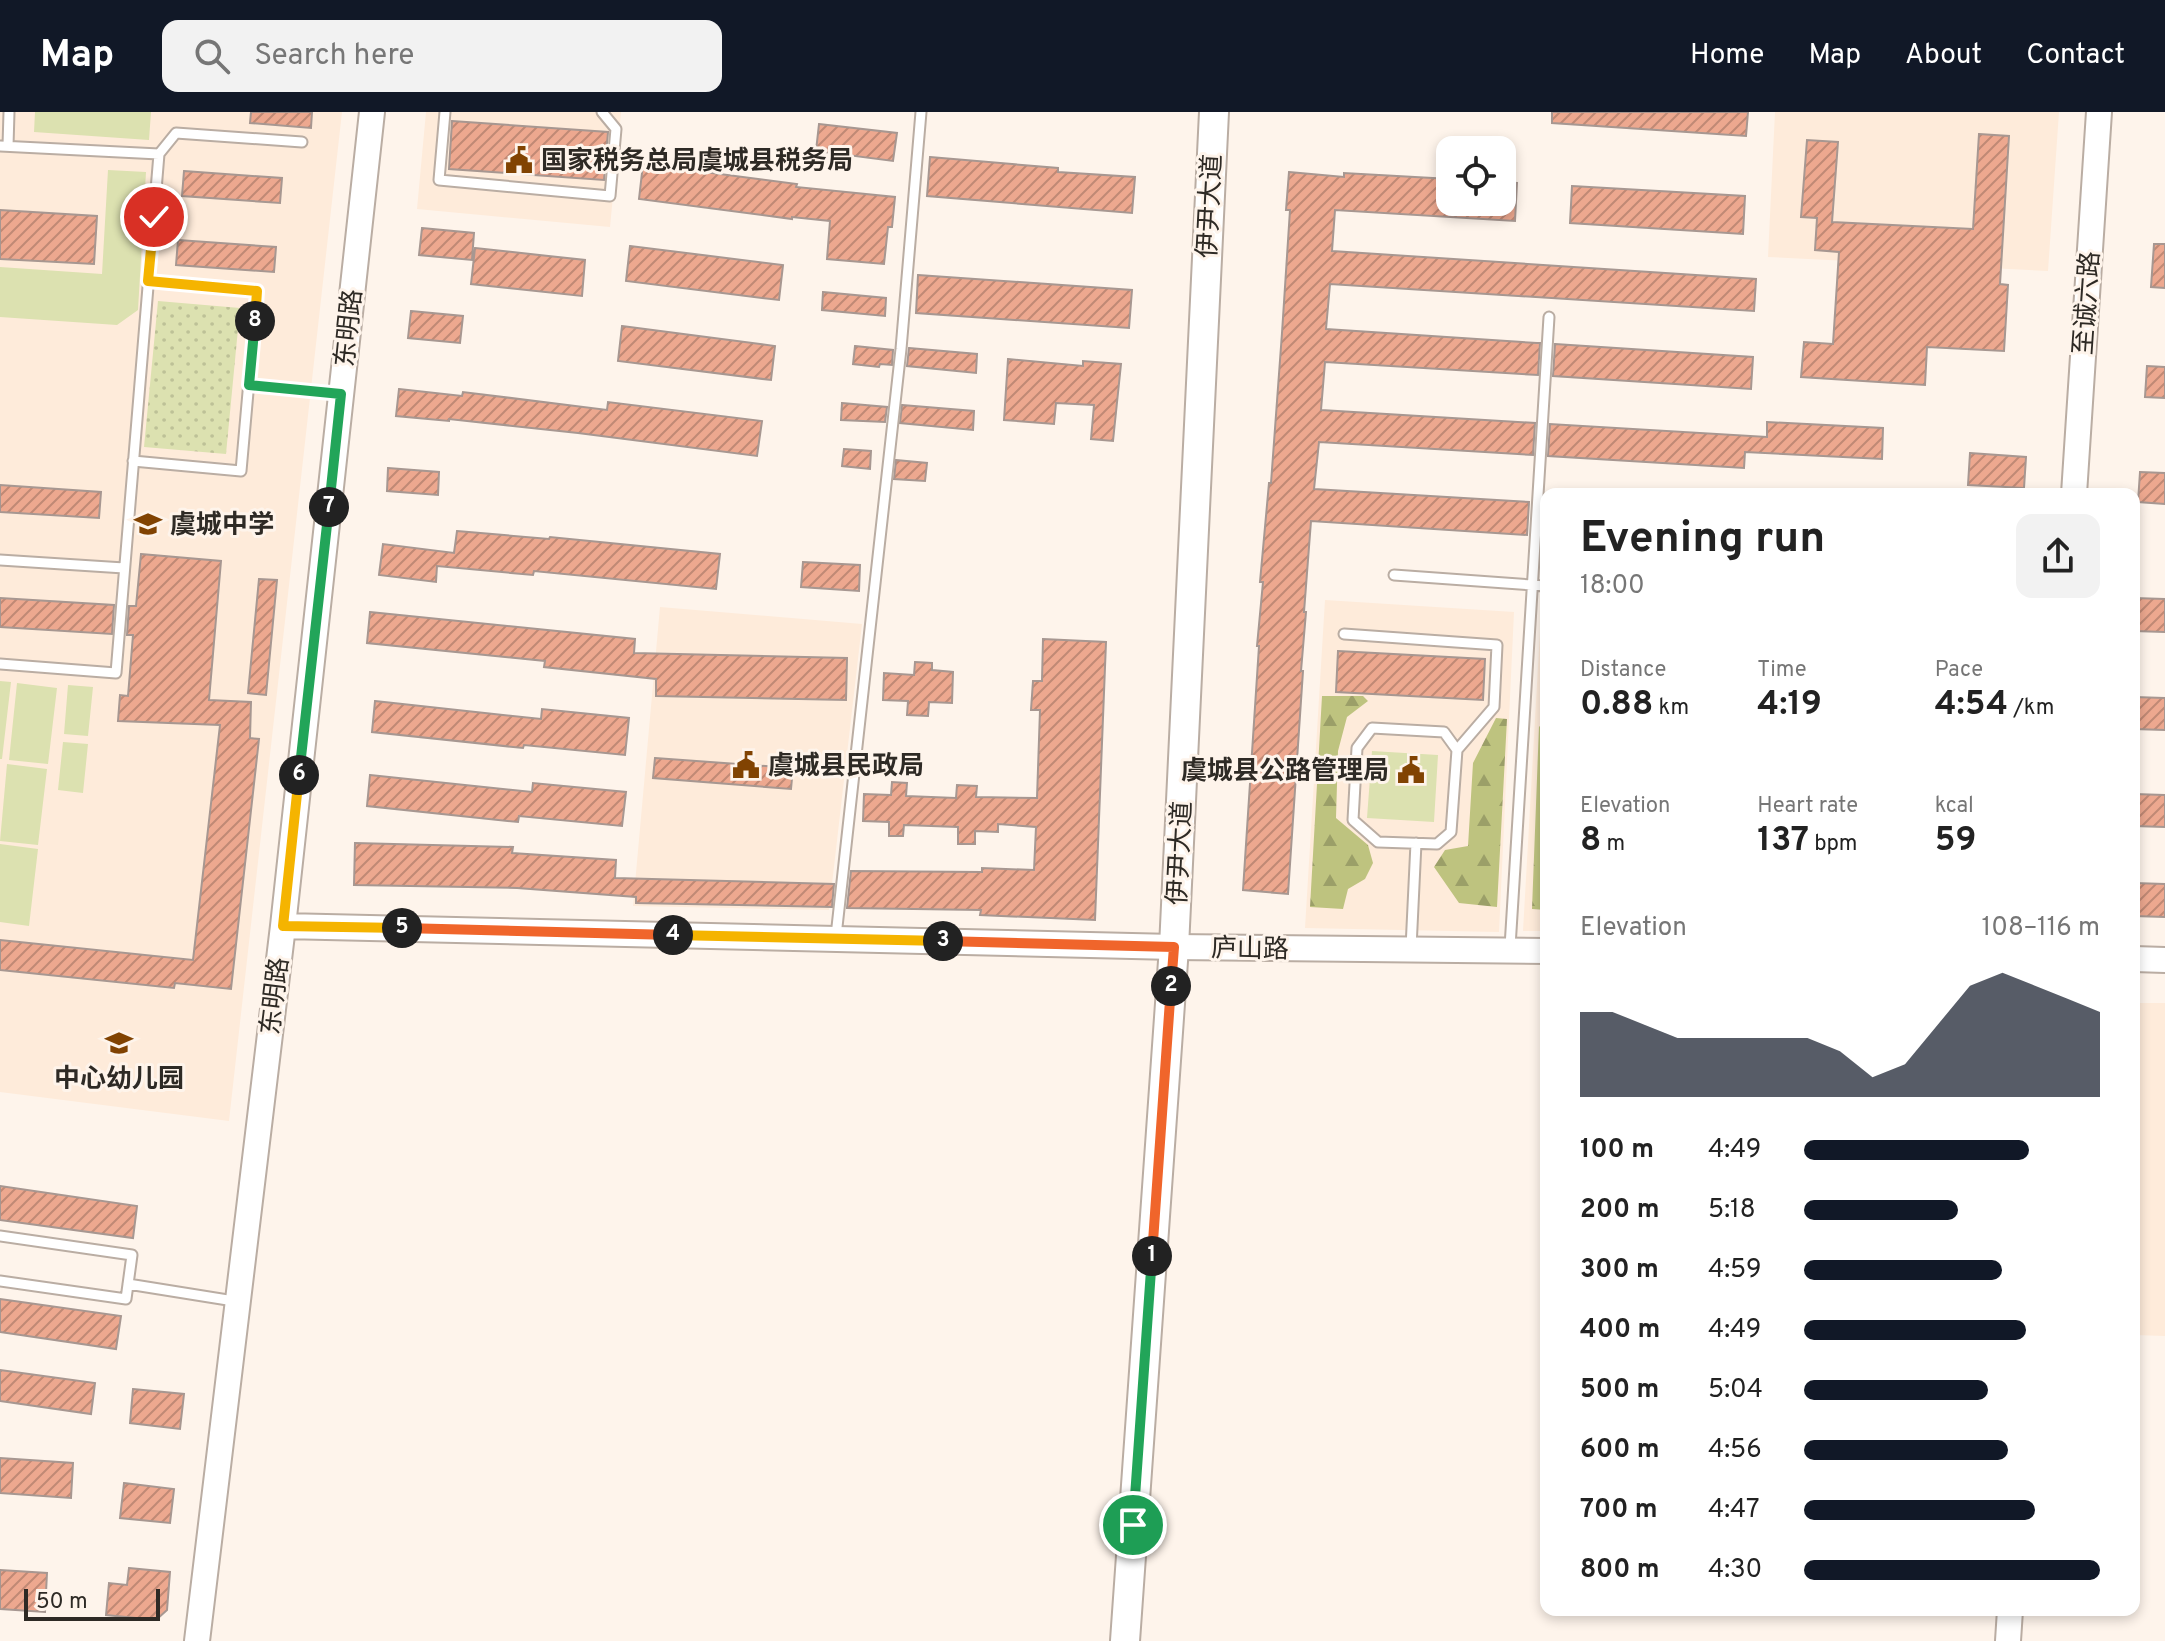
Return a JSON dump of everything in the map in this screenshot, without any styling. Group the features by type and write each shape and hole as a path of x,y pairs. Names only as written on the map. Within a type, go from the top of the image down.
{"main road":[{"name":"伊尹大道","path":"1125,1641 1174,947 1214,112"}],"street":[{"name":"东明路","path":"197,1641 283,926 372,112"},
{"name":"至诚六路","path":"2074,488 2099,112"},
{"name":"庐山路","path":"283,926 1174,947 1540,951"},
{"path":"2140,959 2165,960"},
{"path":"2008,1641 2010,1616"}],"lane":[{"path":"9,112 4,146 159,154"},
{"path":"445,112 439,180 610,196 616,129 602,112"},
{"path":"835,939 901,349 921,112"},
{"path":"0,664 116,673 159,154 176,133 302,142"},
{"path":"133,461 241,471 257,291 148,281"},
{"path":"1509,951 1549,317"},
{"path":"249,385 341,394"},
{"path":"0,560 124,568"},
{"path":"1394,575 1540,586"},
{"path":"1344,634 1497,645 1494,707 1457,750 1451,832 1437,844 1378,842 1353,820 1357,748 1372,728 1444,732 1457,750"},
{"path":"1411,950 1416,843"},
{"path":"0,1236 132,1255 126,1299 0,1281"},
{"path":"128,1284 238,1302"}],"shaded area":[{"name":"虞城中学","path":"0,112 342,112 229,1121 0,1092"},
{"name":"国家税务总局虞城县税务局","path":"426,112 621,112 610,227 417,209"},
{"path":"1775,112 2059,112 2048,271 1768,257"},
{"name":"虞城县公路管理局","path":"1325,600 1514,612 1499,932 1305,928"},
{"name":"虞城县民政局","path":"660,607 862,624 829,910 633,906"},
{"path":"1540,632 1540,931 1523,931"},
{"path":"2140,1003 2165,1003 2165,1336 2140,1335"}],"green space":[{"path":"35,112 151,112 149,140 34,132"},
{"path":"108,170 146,172 138,310 117,325 0,317 0,267 102,274"},
{"path":"158,301 240,308 226,454 144,447"},
{"path":"0,681 11,682 2,759 0,759"},
{"path":"17,683 57,688 48,764 9,760"},
{"path":"68,685 93,687 88,736 64,734"},
{"path":"1322,696 1363,696 1368,701 1347,717 1338,751 1336,818 1368,845 1373,863 1365,879 1348,889 1343,909 1310,907"},
{"path":"1496,718 1507,719 1497,907 1459,903 1434,867 1445,850 1468,846 1473,763"},
{"path":"1539,726 1540,910 1532,909"},
{"path":"63,742 88,744 83,793 58,790"},
{"path":"1372,751 1438,755 1434,822 1367,818"},
{"path":"7,764 47,769 38,845 0,841"},
{"path":"0,844 38,849 29,926 0,922"}],"building":[{"path":"251,112 312,112 311,128 250,123"},
{"path":"1552,112 1748,112 1746,136 1552,123"},
{"path":"452,121 608,132 604,180 449,169"},
{"path":"819,124 897,133 893,161 816,151"},
{"path":"1979,134 2009,136 2000,284 2008,285 2004,351 1927,347 1925,385 1801,377 1804,342 1833,344 1839,252 1815,250 1817,218 1801,217 1807,140 1838,142 1832,222 1973,229"},
{"path":"930,157 1058,168 1058,172 1135,177 1132,213 927,196"},
{"path":"643,164 797,184 796,187 895,197 884,264 827,259 830,221 639,199"},
{"path":"184,171 282,178 280,203 182,196"},
{"path":"1289,172 1344,177 1344,173 1436,178 1436,216 1515,216 1515,221 1335,210 1332,251 1756,279 1754,311 1330,284 1326,329 1540,343 1538,375 1325,362 1321,410 1535,423 1533,455 1319,442 1314,489 1529,502 1527,535 1311,521 1288,894 1243,890 1263,582 1260,582 1271,483 1290,210 1286,210"},
{"path":"1572,186 1745,196 1743,234 1570,223"},
{"path":"0,210 97,216 94,264 0,259"},
{"path":"422,228 474,233 472,260 419,255"},
{"path":"178,240 276,247 274,272 176,265"},
{"path":"2154,244 2165,244 2165,288 2151,287"},
{"path":"630,246 783,265 779,300 626,281"},
{"path":"475,248 585,260 582,296 471,284"},
{"path":"918,275 1132,290 1129,328 916,313"},
{"path":"823,292 886,298 885,316 822,310"},
{"path":"411,311 463,316 460,343 408,338"},
{"path":"622,326 775,346 771,380 618,361"},
{"path":"1555,344 1753,357 1751,389 1553,376"},
{"path":"855,346 893,350 892,365 853,364"},
{"path":"909,348 977,354 976,373 907,366"},
{"path":"1008,359 1083,366 1083,361 1121,364 1113,441 1091,439 1094,405 1056,403 1054,424 1004,420"},
{"path":"2147,366 2165,367 2165,398 2145,397"},
{"path":"399,389 462,396 463,392 607,410 608,402 762,421 757,456 578,433 396,416"},
{"path":"842,403 887,407 885,422 841,420"},
{"path":"902,405 974,411 973,430 900,423"},
{"path":"1767,422 1883,428 1882,459 1745,452 1744,468 1548,456 1550,424 1767,437"},
{"path":"844,449 871,451 870,469 842,466"},
{"path":"1970,453 2026,457 2024,488 1968,485"},
{"path":"896,460 927,463 925,481 894,479"},
{"path":"388,468 439,472 438,495 387,491"},
{"path":"2140,472 2165,473 2165,504 2140,502"},
{"path":"0,485 101,492 99,518 0,512"},
{"path":"457,531 720,554 716,589 534,571 533,575 437,566 436,582 379,575 383,544 454,553"},
{"path":"141,554 221,561 209,700 251,702 250,738 259,739 231,989 175,983 174,988 0,970 0,940 193,960 220,725 118,721 120,695 128,696 133,635 127,635 129,606 136,606"},
{"path":"803,562 860,565 859,591 801,587"},
{"path":"259,579 277,580 266,695 248,693"},
{"path":"0,598 114,605 112,634 0,627"},
{"path":"2140,598 2165,599 2165,632 2140,631"},
{"path":"370,612 635,639 634,653 847,658 846,700 656,696 656,679 544,667 545,661 367,643"},
{"path":"1043,639 1106,642 1095,920 980,915 981,910 847,908 851,871 1034,870 1036,827 998,824 998,832 975,831 975,844 958,844 958,827 904,825 903,836 889,836 889,822 863,821 864,794 891,795 892,782 907,783 906,796 956,798 957,785 977,786 976,797 1037,798 1040,710 1031,710 1033,681 1042,681"},
{"path":"1338,651 1485,659 1483,700 1336,692"},
{"path":"915,662 932,663 932,670 953,672 952,703 929,702 928,716 907,715 908,701 883,700 884,673 914,675"},
{"path":"2140,697 2165,698 2165,730 2140,729"},
{"path":"375,701 541,719 542,709 629,718 625,755 372,732"},
{"path":"655,758 793,768 791,789 653,778"},
{"path":"370,775 532,792 533,783 626,792 622,826 519,816 518,822 367,806"},
{"path":"2140,794 2165,795 2165,827 2140,826"},
{"path":"355,843 513,847 512,853 616,860 615,878 834,884 832,907 636,903 636,897 517,888 354,885"},
{"path":"2140,883 2165,884 2165,917 2140,916"},
{"path":"0,1186 137,1206 133,1238 0,1220"},
{"path":"0,1299 121,1316 116,1349 0,1332"},
{"path":"0,1370 95,1383 91,1414 0,1401"},
{"path":"133,1389 184,1394 180,1429 130,1423"},
{"path":"0,1458 73,1463 71,1498 0,1493"},
{"path":"124,1483 174,1489 170,1523 120,1518"},
{"path":"129,1568 170,1572 167,1610 156,1620 106,1615 109,1583 127,1585"},
{"path":"0,1570 47,1573 45,1612 0,1609"}],"place":[{"name":"国家税务总局虞城县税务局","path":"519,160"},
{"name":"虞城中学","path":"148,524"},
{"name":"虞城县民政局","path":"746,765"},
{"name":"虞城县公路管理局","path":"1411,770"},
{"name":"中心幼儿园","path":"119,1043"}],"route":[{"path":"154,217 148,281 257,291 249,385 341,394 283,926 1174,947 1133,1525"}]}
